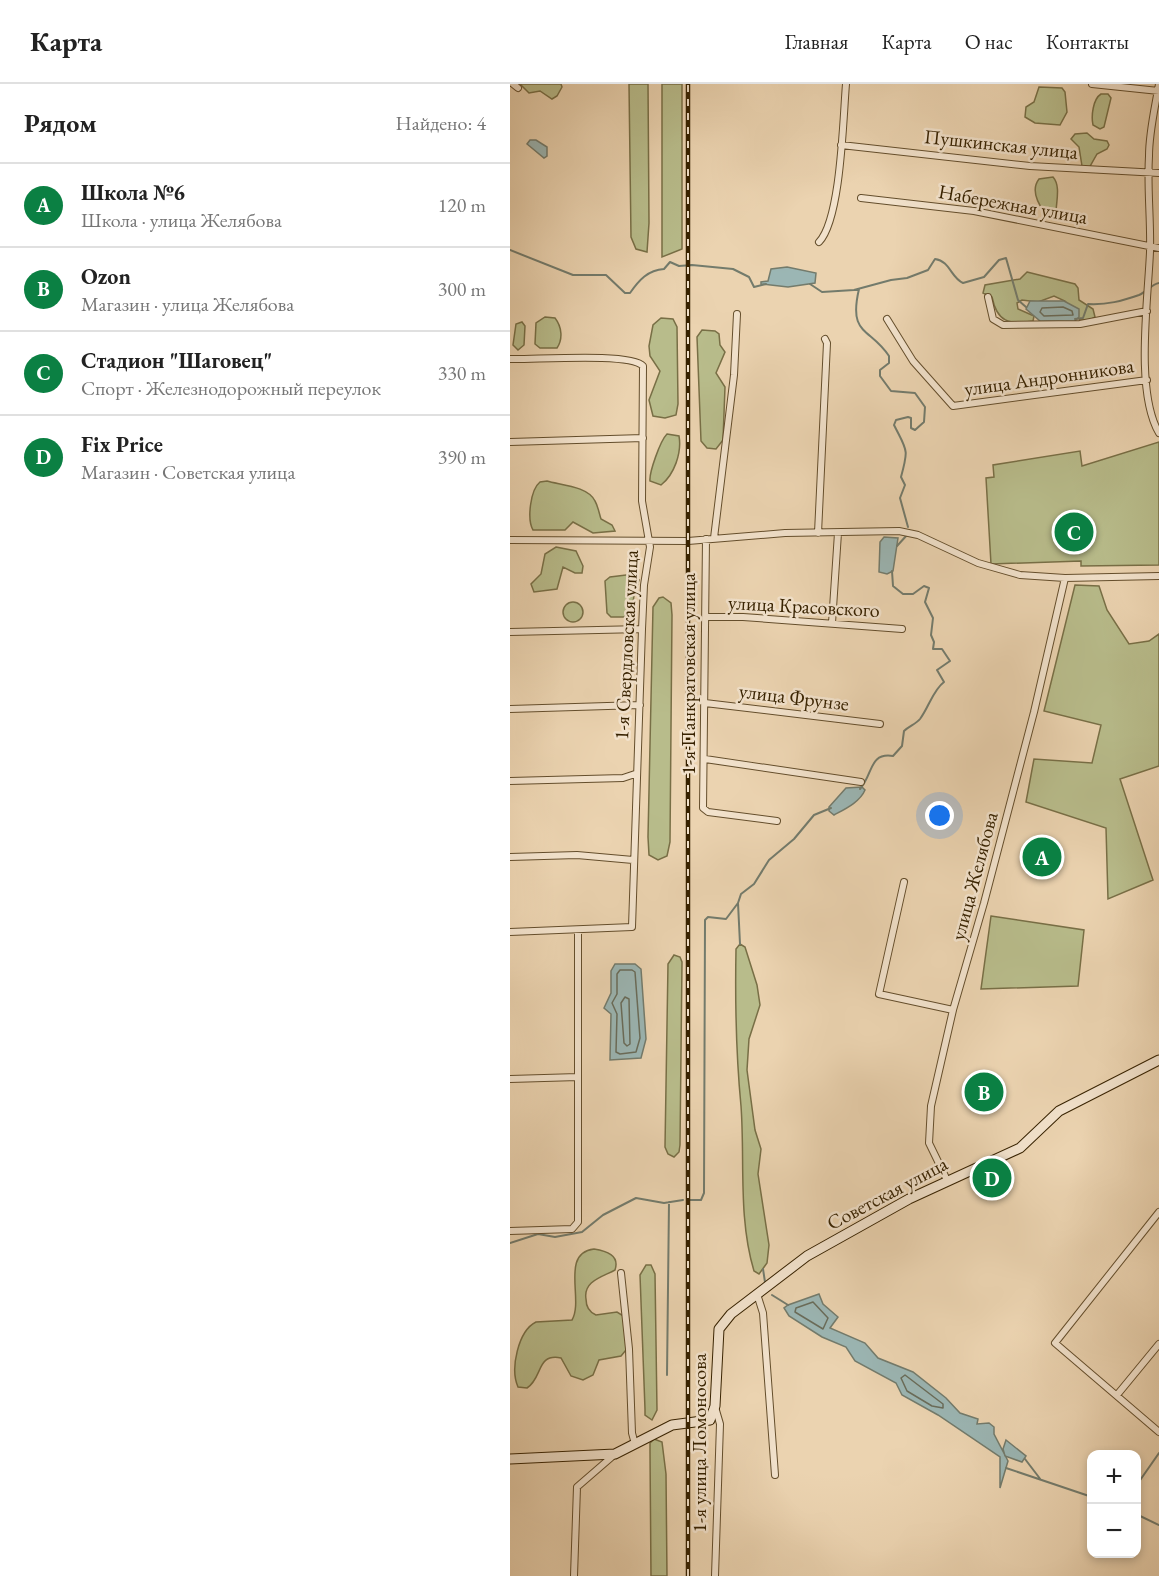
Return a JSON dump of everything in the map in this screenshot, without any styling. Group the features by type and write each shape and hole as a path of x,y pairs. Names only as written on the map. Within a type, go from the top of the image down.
{"street":[{"path":"819,243 824,237 835,195 846,84"},
{"path":"1092,84 1158,89 1150,138 1148,172 1150,247 1147,380 1152,421 1159,433"},
{"name":"Пушкинская улица","path":"841,145 1030,166 1159,173"},
{"name":"Набережная улица","path":"861,198 974,210 1159,248"},
{"path":"988,297 993,319 1003,325 1080,324 1147,311"},
{"path":"714,538 733,386 736,314"},
{"name":"улица Андронникова","path":"887,319 932,383 951,404 956,406 1147,380"},
{"path":"818,532 827,343 825,339"},
{"name":"1-я Свердловская улица","path":"510,359 590,358 634,361 643,366 642,501 650,547 644,585 632,927 578,931"},
{"path":"510,442 643,438"},
{"path":"510,540 688,541 818,532 910,532 978,563 1020,575 1065,578 1159,576"},
{"path":"832,623 838,533"},
{"name":"1-я Панкратовская улица","path":"706,539 703,808 708,812 777,821"},
{"name":"улица Желябова","path":"947,1180 929,1143 931,1106 953,1010 1030,729 1065,578"},
{"name":"улица Красовского","path":"705,617 902,629"},
{"path":"510,632 642,629"},
{"name":"улица Фрунзе","path":"705,703 880,724"},
{"path":"510,709 640,705"},
{"path":"705,759 861,782"},
{"path":"510,781 623,778 636,774"},
{"path":"510,857 577,855 633,860"},
{"path":"904,882 879,994 953,1010"},
{"path":"510,932 578,931 576,1227 510,1231"},
{"name":"Советская улица","path":"731,1314 807,1256 947,1180 1020,1148 1059,1111 1159,1060"},
{"path":"510,1079 578,1077"},
{"path":"1159,1212 1055,1343 1159,1432"},
{"path":"621,1273 635,1444"},
{"path":"757,1294 763,1313 776,1474"},
{"name":"1-я улица Ломоносова","path":"715,1576 720,1424 715,1406 717,1339 719,1329 731,1314"},
{"path":"1117,1395 1159,1344"},
{"path":"574,1576 577,1487 615,1454 661,1429 707,1421 712,1417 715,1406"},
{"path":"510,1459 615,1454"}],"green space":[{"path":"520,84 561,84 562,87 557,96 552,99 540,91 529,93"},
{"path":"629,84 648,84 649,223 647,252 636,249 631,237"},
{"path":"662,84 682,84 682,249 662,257"},
{"path":"1039,87 1062,88 1065,92 1067,112 1060,125 1035,123 1025,117 1026,107 1034,102"},
{"path":"1101,94 1108,94 1111,98 1104,127 1100,129 1093,125 1092,117 1094,104"},
{"path":"1087,133 1094,139 1107,141 1109,145 1107,149 1097,154 1089,168 1082,166 1079,147 1071,139 1075,134"},
{"path":"1053,177 1058,194 1056,213 1051,218 1040,206 1035,189 1039,179"},
{"path":"1027,272 1075,284 1078,288 1079,300 1093,309 1095,317 1090,320 1080,320 1065,301 1054,296 1038,302 1022,300 1017,303 1018,309 1034,316 1033,321 1005,320 997,312 992,297 983,293 985,285 1020,279"},
{"path":"545,317 555,318 559,325 561,337 557,348 540,348 535,344 536,323"},
{"path":"661,318 673,319 677,327 678,404 676,415 665,418 653,416 649,400 660,371 650,356 649,346 653,325"},
{"path":"522,322 525,326 524,345 518,350 513,345 516,324"},
{"path":"702,330 715,331 719,334 720,345 725,352 716,373 725,387 723,440 716,449 707,448 701,441 697,337"},
{"path":"667,434 679,436 680,443 673,470 661,485 650,481 650,477 658,450"},
{"path":"1159,442 1159,565 1081,566 1081,561 991,564 986,478 994,477 993,465 1080,451 1082,466"},
{"path":"547,481 586,492 595,501 601,519 612,525 615,531 593,533 573,522 565,530 533,530 530,505 534,491 540,482"},
{"path":"556,547 576,551 583,566 582,573 575,573 563,567 557,589 534,592 531,584 541,574 545,554"},
{"path":"634,574 639,580 632,612 624,617 611,617 607,613 605,581 610,577"},
{"path":"1075,585 1099,586 1107,610 1129,644 1149,641 1159,634 1159,766 1120,779 1153,880 1108,899 1106,828 1026,802 1034,759 1092,763 1101,725 1044,711"},
{"path":"663,597 671,603 672,615 670,842 667,856 658,860 649,855 648,837 653,607 659,598"},
{"path":"573,602 580,605 583,612 580,619 573,622 566,619 563,612 566,605"},
{"path":"991,916 1084,930 1078,986 981,989"},
{"path":"740,944 745,947 757,985 760,1005 749,1039 747,1070 755,1130 761,1149 758,1174 769,1245 767,1263 759,1274 754,1271 749,1251 744,1210 736,1008 736,949"},
{"path":"674,955 680,957 682,962 680,1145 679,1152 674,1157 668,1154 665,1147 668,964"},
{"path":"594,1249 614,1257 616,1265 615,1270 599,1278 587,1288 587,1304 590,1311 596,1315 617,1312 625,1317 626,1350 621,1356 599,1360 593,1375 583,1380 571,1376 561,1358 547,1359 532,1384 527,1388 518,1387 515,1361 524,1333 536,1322 572,1320 576,1301 575,1268 584,1252"},
{"path":"646,1265 651,1265 655,1274 657,1410 652,1420 645,1415 640,1275"},
{"path":"654,1439 662,1442 666,1474 667,1576 651,1576 650,1443"}],"water":[{"path":"530,140 536,140 547,147 547,156 544,158 527,144"},
{"path":"787,267 816,273 815,283 788,287 761,284 761,282 768,281 771,269"},
{"path":"1030,301 1064,301 1079,309 1079,317 1074,322 1040,321 1026,309"},
{"path":"884,537 898,538 893,571 887,574 879,572 880,542"},
{"path":"862,787 865,790 863,794 852,805 834,815 829,811 829,807 846,788"},
{"path":"615,964 635,964 641,969 646,1039 641,1058 610,1060 611,1014 604,1008 611,993 611,971"},
{"path":"819,1294 823,1304 838,1317 830,1328 865,1343 878,1358 913,1372 946,1398 960,1413 978,1419 977,1424 989,1423 994,1427 994,1434 1008,1461 1000,1488 1000,1457 938,1415 902,1395 896,1383 855,1361 846,1347 822,1337 789,1316 784,1308"},
{"path":"1006,1440 1026,1456 1022,1462 1005,1456 1003,1449"}],"waterway":[{"path":"510,250 573,275 606,275 625,293 630,293 644,276 664,269 670,262 679,266 733,269 749,277 754,287 766,284"},
{"path":"810,284 822,292 854,290 907,278 928,270 935,259 944,263 963,283 984,277 999,260 1006,258 1018,300 1026,307"},
{"path":"1075,319 1083,318 1088,304 1127,299 1159,283"},
{"path":"859,289 856,304 859,323 889,356 889,363 880,370 880,376 891,391 915,393 925,407 924,422 915,430 911,428 911,418 908,417 896,420 894,425 902,440 906,455 901,477 905,485 900,498 908,527"},
{"path":"897,546 907,535"},
{"path":"860,789 875,761 885,756 893,756 902,746 904,731 920,719 937,689 944,682 937,670 950,661 942,649 933,649 934,642 931,635 933,618 925,602 929,588 924,586 913,594 903,594 893,586 892,571"},
{"path":"689,1200 701,1200 704,1193 705,920 708,917 726,919 738,903 741,894 754,884 769,860 794,839 814,815 831,808"},
{"path":"738,903 740,944"},
{"path":"510,1243 538,1234 555,1237 582,1232 603,1215 636,1198 664,1203 683,1200"},
{"path":"667,1375 669,1202"},
{"path":"763,1269 765,1282"},
{"path":"772,1295 788,1305"},
{"path":"1141,1479 1159,1453"},
{"path":"1025,1459 1041,1480"},
{"path":"1006,1468 1087,1495"},
{"path":"1141,1516 1159,1525"}],"railway":[{"path":"688,84 688,1576"}],"place":[{"name":"Стадион \"Шаговец\"","path":"1074,532"},
{"name":"Школа №6","path":"1042,857"},
{"name":"Ozon","path":"984,1092"},
{"name":"Fix Price","path":"992,1178"}]}
